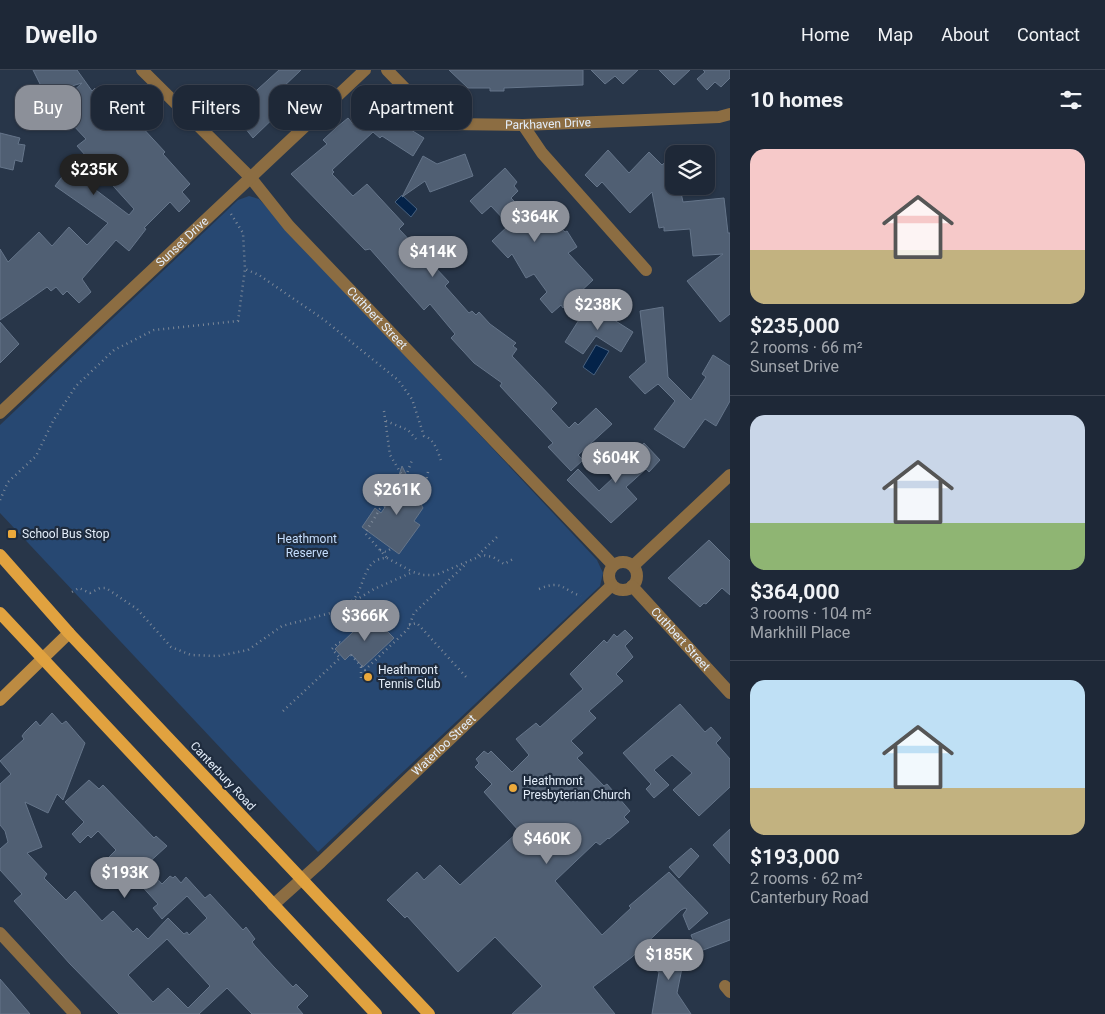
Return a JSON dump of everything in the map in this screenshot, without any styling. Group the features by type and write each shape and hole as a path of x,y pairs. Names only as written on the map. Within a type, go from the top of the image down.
{"main road":[{"name":"Canterbury Road","path":"0,555 69,633 429,1014"},
{"path":"0,613 376,1014"},
{"path":"0,700 69,633"}],"street":[{"name":"Cuthbert Street","path":"142,70 250,178 289,226 614,565"},
{"name":"Sunset Drive","path":"0,413 365,70"},
{"name":"Parkhaven Drive","path":"387,70 426,110 448,124 523,125 719,117 730,114"},
{"path":"523,125 542,153 646,270"},
{"path":"633,566 730,474"},
{"path":"623,562 633,566 637,576 632,586 622,590 612,584 609,575 614,565 623,562"},
{"name":"Waterloo Street","path":"273,905 612,584"},
{"name":"Cuthbert Street","path":"632,586 730,693"},
{"path":"0,933 75,1014"}],"path":[{"path":"0,500 8,482 36,456 53,421 76,386 114,350 154,330 238,320 245,269 243,233 238,223 222,204"},
{"path":"245,269 259,275 323,319 398,380 412,399 424,436 428,437 435,445 442,463"},
{"path":"384,411 390,455 405,480"},
{"path":"385,420 408,430 416,439"},
{"path":"412,460 396,502 380,509 365,533 387,558 413,572 433,576 466,564"},
{"path":"401,490 423,495 428,472"},
{"path":"351,655 365,670 409,625 414,612 497,537"},
{"path":"378,550 386,552 392,548"},
{"path":"477,556 488,555 504,564 515,558"},
{"path":"348,605 360,592 365,574 371,564 377,559 387,558"},
{"path":"72,592 80,588 90,593 100,588 106,588 137,609 171,647 191,654 207,656 248,650 285,624 332,613 374,588 413,572"},
{"path":"538,589 547,585 561,585 582,596"},
{"path":"409,625 418,623 468,678"},
{"path":"283,711 340,658 332,649 339,642 342,643"},
{"path":"361,666 361,678"}],"green space":[{"name":"Heathmont Reserve","path":"249,196 259,199 597,560 603,573 600,586 318,852 0,513 0,425 238,200"}],"shaded area":[{"path":"402,195 417,209 411,217 395,202"},
{"path":"596,345 609,351 594,375 583,367"}],"building":[{"path":"33,70 77,70 91,90 91,130 145,130 190,184 182,192 190,201 179,212 170,202 144,228 146,229 129,251 116,240 82,279 91,292 79,303 67,291 63,295 56,287 51,291 47,287 0,320 0,249 8,262 39,232 52,246 69,227 87,245 108,223 55,186 68,169 129,215 134,209 77,146 86,139 78,130 81,130 80,85 82,83 75,85 40,85"},
{"path":"279,70 301,70 285,85 269,85 269,122 253,138 247,130 259,130 259,88"},
{"path":"449,70 583,70 583,85 504,88 504,91 490,91 490,88 472,88 472,85 465,85"},
{"path":"591,70 638,70 623,84 615,76 605,84"},
{"path":"659,70 690,70 674,85"},
{"path":"703,70 730,70 730,78 721,87 715,82 707,90 697,79 705,72"},
{"path":"348,118 351,122 351,130 411,130 424,138 413,156 382,136 380,138 373,132 332,170 334,172 332,174 353,196 367,184 404,224 399,229 449,282 445,286 469,313 472,311 476,315 479,312 490,324 516,343 513,346 517,349 512,356 557,403 551,409 569,428 575,422 578,425 596,408 612,424 578,455 583,460 571,471 548,447 553,443 500,386 502,383 474,363 451,338 455,334 430,304 424,310 370,249 365,250 291,174 327,144 323,140 334,130 341,130 341,124"},
{"path":"0,133 20,138 18,144 25,145 22,162 15,160 13,170 0,167"},
{"path":"608,150 629,173 649,152 662,165 665,162 665,195 682,195 683,202 724,198 728,233 730,233 730,314 720,322 687,281 723,254 693,256 690,229 664,231 664,227 659,228 652,192 630,213 602,182 597,187 585,175"},
{"path":"465,154 473,176 430,192 425,181 402,197 423,156 437,164"},
{"path":"505,168 517,182 514,186 518,191 511,198 530,217 541,207 565,232 567,231 577,247 568,253 593,280 563,308 561,305 552,313 540,299 547,292 534,274 526,278 512,254 508,258 492,241 509,225 491,206 482,214 470,201"},
{"path":"589,304 633,332 621,352 596,336 583,354 565,342"},
{"path":"663,307 668,377 691,400 706,377 702,374 713,355 730,366 730,401 716,426 705,419 684,448 654,429 675,401 658,384 645,394 629,377 646,362 640,311"},
{"path":"0,322 19,344 0,363"},
{"path":"644,443 660,460 649,472 646,469 626,487 637,499 611,523 567,480 578,469 599,491 628,464 620,456 629,448 633,453"},
{"path":"402,466 423,508 414,521 420,525 399,554 362,527 375,508 381,513 391,499"},
{"path":"709,540 730,561 730,595 722,588 706,604 704,603 700,607 668,578"},
{"path":"371,615 394,638 363,667 351,654 345,660 335,649"},
{"path":"625,630 633,638 625,646 633,657 616,674 623,681 589,711 596,718 571,741 583,753 577,758 604,786 607,784 630,811 624,817 629,822 600,845 596,842 555,881 602,935 631,908 629,906 669,872 708,913 689,930 683,915 687,909 681,910 632,957 593,987 615,1014 512,1014 542,986 495,937 458,972 407,916 405,918 387,900 417,872 424,880 440,865 460,885 519,831 484,792 492,784 475,767 479,763 476,759 484,751 488,754 491,751 512,772 529,755 516,739 536,723 540,727 583,689 570,674 604,640 607,643 614,634 617,637"},
{"path":"680,704 705,732 711,727 721,738 716,743 730,759 730,787 699,816 673,790 692,773 672,755 654,770 669,785 654,798 646,789 651,784 623,753"},
{"path":"52,713 62,724 66,721 85,743 63,800 57,794 48,813 25,802 42,847 27,853 47,874 44,878 66,900 75,891 102,921 113,911 133,932 137,928 148,939 168,918 184,934 187,932 189,935 207,918 187,896 162,919 153,908 158,904 138,882 125,894 110,878 106,882 95,871 116,850 98,831 91,838 88,835 80,843 72,834 84,822 65,802 89,780 99,789 103,785 154,838 156,836 167,846 145,866 162,884 170,876 173,878 175,876 181,883 186,877 205,898 210,894 243,930 246,927 255,939 252,942 255,946 293,987 296,984 308,996 297,1007 303,1014 252,1014 227,988 199,1014 119,1014 70,964 14,901 22,894 0,870 0,849 8,842 5,831 0,825 0,784 11,774 0,761 24,739 22,736 36,721 40,726","holes":["167,939 210,986 188,1008 168,988 153,1002 128,975"]},
{"path":"730,829 730,864 713,845"},
{"path":"691,848 699,856 679,878 669,867"},
{"path":"730,919 730,940 698,952 691,935"},
{"path":"670,943 689,954 682,968 677,993 691,1014 652,1014 659,972 650,967 664,946"},
{"path":"0,979 30,1014 0,1014"}],"place":[{"name":"School Bus Stop","path":"12,534"},
{"name":"Heathmont Tennis Club","path":"368,677"},
{"name":"Heathmont Presbyterian Church","path":"513,788"}]}
